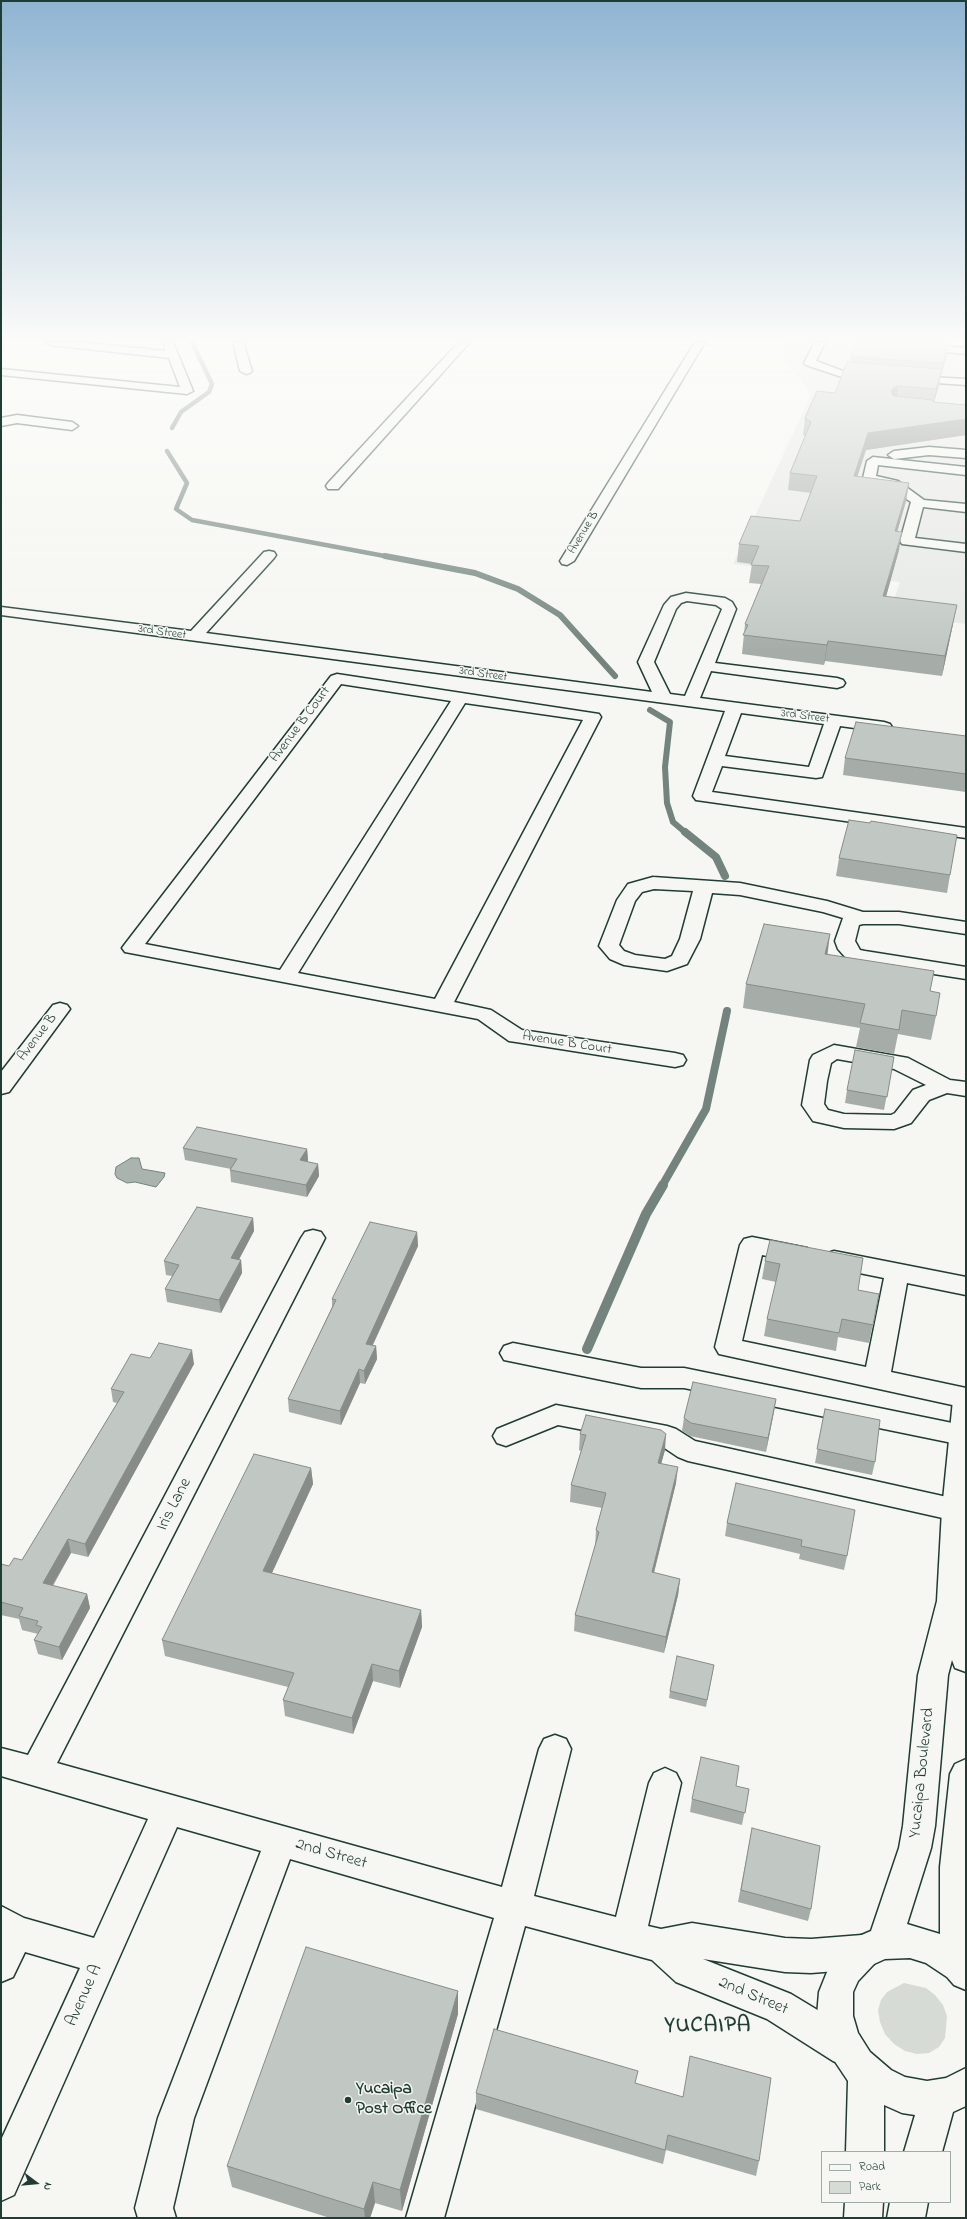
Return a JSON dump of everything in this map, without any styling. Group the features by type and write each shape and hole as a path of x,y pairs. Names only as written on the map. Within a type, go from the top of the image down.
{"street":[{"path":"333,486 370,446"},
{"name":"Avenue B","path":"567,560 637,446"},
{"path":"873,461 904,453 929,451 966,454"},
{"path":"873,461 966,471"},
{"path":"873,461 869,478 893,484 918,501 918,503 966,508"},
{"path":"918,503 907,541 966,548"},
{"path":"194,637 269,555"},
{"path":"664,699 646,662 669,608 676,600 686,597 720,601 727,605 728,609 690,703"},
{"name":"3rd Street","path":"1,611 734,709 896,729"},
{"path":"706,666 837,683"},
{"path":"486,701 500,678"},
{"name":"Avenue B Court","path":"442,1005 593,717 337,679 132,948 484,1014 516,1036 675,1060"},
{"path":"285,977 461,697"},
{"path":"734,709 702,796 966,833"},
{"path":"715,760 816,773 833,721"},
{"path":"704,887 690,939 680,960 667,965 631,961 617,956 609,946 626,900 635,888 653,883 740,889 827,907 861,918 899,918 966,928"},
{"path":"861,918 850,922 845,941 848,949 854,954 966,973"},
{"name":"Avenue B","path":"1,1087 60,1009"},
{"path":"945,1086 921,1095 903,1118 894,1122 844,1120 821,1116 813,1105 816,1081 821,1060 834,1052 900,1063 945,1086 966,1089"},
{"name":"Iris Lane","path":"36,1772 313,1238"},
{"path":"966,1286 752,1245 728,1347 966,1399"},
{"path":"877,1379 897,1272"},
{"path":"513,1352 640,1378 684,1378 962,1435"},
{"name":"Yucaipa Boulevard","path":"966,1399 962,1435 959,1603 966,1659"},
{"path":"506,1436 556,1415 667,1436 688,1450 960,1522"},
{"name":"Yucaipa Boulevard","path":"873,1947 915,1848 919,1826 933,1675 959,1603"},
{"path":"425,2218 514,1907 555,1749"},
{"name":"2nd Street","path":"1,1762 514,1907 661,1946 692,1940 785,1955 811,1956 910,1941 935,1949 962,1969"},
{"path":"962,1969 955,1894 956,1867 966,1774"},
{"path":"628,1938 665,1783"},
{"name":"Avenue A","path":"1,2182 169,1809"},
{"path":"157,2218 154,2208 176,2118 281,1841"},
{"path":"1,1964 9,1928 102,1957"},
{"name":"2nd Street","path":"661,1946 688,1970 779,2006 856,2061 878,2083 902,2095 927,2099 957,2091"},
{"path":"865,2151 856,2061 835,2016 836,1992 845,1969 873,1947"},
{"path":"924,2151 957,2091"},
{"path":"863,2218 864,2203"},
{"path":"906,2218 909,2203"}],"shaded area":[{"path":"787,446 966,446 966,624 889,614 900,582 733,564"},
{"path":"131,1158 139,1158 142,1169 165,1173 164,1177 156,1187 135,1182 127,1183 117,1178 115,1174 116,1167"}],"green space":[{"path":"904,1983 926,1988 935,1995 943,2005 947,2016 945,2038 939,2047 929,2053 917,2054 905,2051 894,2044 885,2034 880,2022 878,2010 881,2000 887,1992"}],"building":[{"path":"801,446 864,446 854,476 909,483 895,531 902,532 883,596 957,605 945,656 828,641 827,645 743,635 748,625 745,624 769,566 751,565 759,546 739,544 751,516 800,521 817,476 790,473"},
{"path":"856,722 966,736 966,774 845,758"},
{"path":"849,820 870,823 871,821 957,835 950,875 839,858"},
{"path":"764,924 830,934 825,954 934,971 930,991 940,993 936,1016 902,1010 899,1030 860,1023 865,1004 746,984"},
{"path":"855,1050 894,1057 887,1097 847,1090"},
{"path":"197,1127 307,1149 300,1160 318,1164 306,1185 230,1170 237,1159 183,1148"},
{"path":"197,1207 253,1218 231,1258 241,1260 219,1300 165,1289 179,1265 164,1261"},
{"path":"370,1222 417,1232 366,1344 376,1346 364,1371 359,1369 340,1411 288,1399 336,1300 332,1299"},
{"path":"770,1240 863,1258 858,1290 879,1294 873,1325 842,1319 839,1333 767,1319 780,1264 765,1261"},
{"path":"159,1343 192,1350 85,1544 68,1539 43,1583 87,1594 59,1647 34,1640 42,1627 36,1625 38,1621 19,1616 23,1608 1,1602 1,1564 9,1566 14,1558 22,1560 124,1392 111,1389 131,1354 150,1358"},
{"path":"693,1382 776,1399 768,1438 691,1423 684,1418"},
{"path":"825,1409 880,1420 875,1462 817,1449"},
{"path":"586,1415 661,1430 666,1434 658,1463 678,1467 652,1572 680,1579 666,1637 575,1615 599,1532 596,1530 606,1493 571,1485 586,1435 580,1434"},
{"path":"254,1454 311,1468 263,1571 421,1610 399,1671 372,1664 352,1718 283,1700 294,1673 162,1640"},
{"path":"736,1483 855,1510 847,1556 801,1546 802,1540 727,1523"},
{"path":"677,1656 714,1665 707,1700 670,1691"},
{"path":"701,1757 739,1766 736,1786 749,1789 745,1813 692,1799"},
{"path":"752,1828 820,1846 811,1909 741,1890"},
{"name":"Yucaipa Post Office","path":"306,1947 458,1991 400,2190 373,2182 364,2209 227,2166"},
{"path":"494,2029 638,2071 635,2083 683,2097 690,2056 771,2078 759,2161 668,2135 665,2150 476,2093"}],"waterway":[{"path":"167,451 187,483 176,509 192,520 390,557"},
{"path":"385,556 475,573 518,589 560,615 615,676"},
{"path":"650,710 670,722 665,767 667,803 673,822 686,833"},
{"path":"685,832 716,857 725,876"},
{"path":"662,1186 706,1109 727,1011"},
{"path":"587,1349 646,1214 663,1185"}],"place":[{"name":"Yucaipa Post Office","path":"348,2100"}],"district":[{"name":"YUCAIPA","path":"708,2027"}]}
